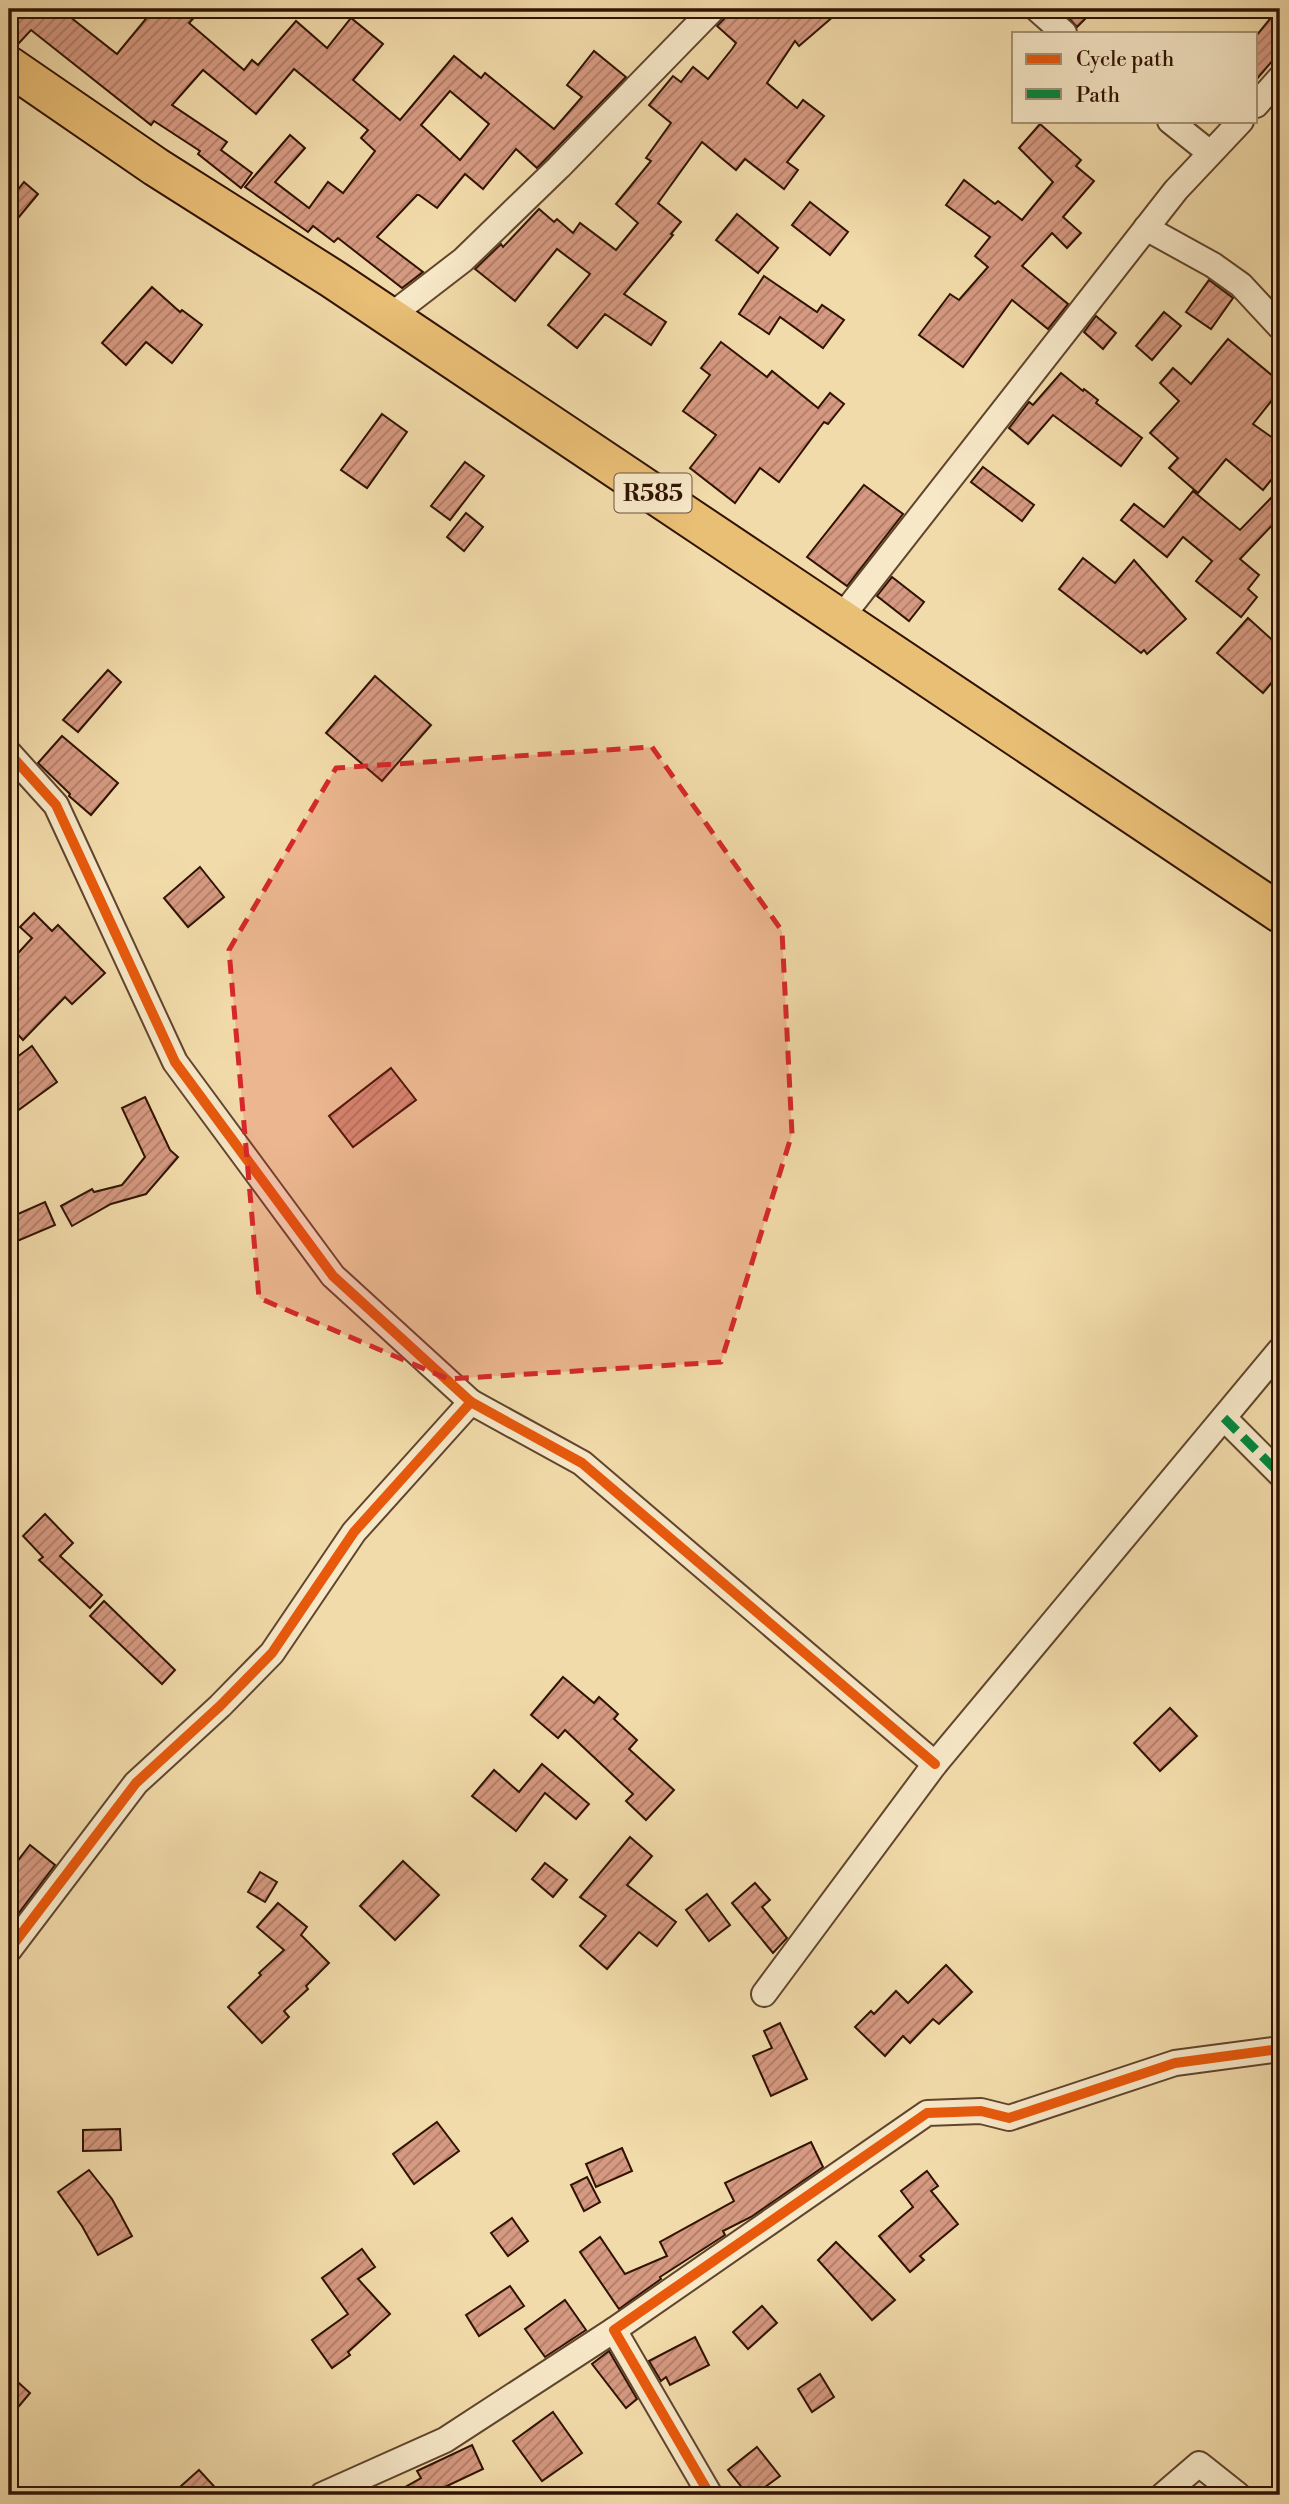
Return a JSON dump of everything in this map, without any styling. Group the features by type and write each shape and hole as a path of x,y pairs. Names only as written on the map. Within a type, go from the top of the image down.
{"main road":[{"name":"R585","path":"9,66 156,167 389,317 841,619 1276,900"}],"street":[{"path":"389,317 463,260 559,167 713,9"},
{"path":"1037,9 1063,32"},
{"path":"1258,102 1280,78"},
{"path":"1171,122 1210,153"},
{"path":"841,619 1175,190 1240,122"},
{"path":"1146,228 1213,265 1241,285 1280,327"},
{"path":"9,754 56,804 175,1062 333,1276 471,1402 582,1463 935,1764"},
{"path":"764,1994 935,1764 1280,1350"},
{"path":"9,1950 136,1783 220,1706 272,1653 354,1532 471,1402"},
{"path":"1224,1418 1280,1474"},
{"path":"322,2495 445,2440 614,2330 927,2113 981,2111 1009,2119 1175,2063 1280,2049"},
{"path":"614,2330 710,2495"},
{"path":"1163,2495 1199,2464 1238,2495"}],"highlighted area":[{"path":"652,747 782,931 792,1134 721,1362 448,1379 259,1298 229,950 336,768"}],"building":[{"path":"9,9 60,9 117,54 154,9 202,9 189,23 244,70 252,60 258,65 296,21 327,48 351,18 383,44 353,80 400,120 454,56 481,78 485,73 554,129 582,97 567,85 594,51 626,77 537,168 516,149 483,189 465,174 437,208 417,195 377,237 423,272 402,288 338,238 334,242 313,226 308,232 245,187 290,135 305,148 275,182 309,208 328,182 343,193 375,151 361,138 368,130 294,69 256,114 203,70 172,105 227,142 221,150 252,173 241,188 198,154 200,151 154,121 151,125 31,30 19,43 9,33","holes":["450,91 489,124 460,160 421,125"]},
{"path":"727,9 756,9 766,17 775,9 842,9 799,46 795,41 767,83 797,108 803,100 824,116 787,162 798,170 784,189 745,159 736,170 702,142 658,203 681,222 624,294 666,322 651,345 605,314 577,348 548,325 590,274 557,249 515,301 475,269 501,244 503,247 539,209 554,222 557,219 573,233 580,223 616,250 638,223 616,204 651,161 646,158 671,123 649,105 673,76 681,82 693,67 708,79 736,43 717,26 724,19"},
{"path":"1068,9 1095,9 1077,27 1064,13"},
{"path":"1280,9 1280,52 1258,78 1258,34"},
{"path":"1040,124 1081,160 1076,166 1094,181 1063,217 1081,233 1067,248 1052,233 1022,266 1068,304 1048,329 1012,300 963,367 919,335 950,294 959,300 988,267 975,256 990,237 946,205 964,180 995,204 998,201 1022,220 1053,182 1019,148"},
{"path":"24,182 38,194 9,229 9,201"},
{"path":"810,202 848,232 830,255 792,225"},
{"path":"737,214 778,248 758,273 716,240"},
{"path":"764,276 817,312 822,305 844,320 823,348 780,317 769,334 739,314"},
{"path":"1209,280 1233,298 1211,329 1186,312"},
{"path":"152,287 180,312 182,310 202,325 172,363 146,342 126,365 102,343"},
{"path":"1164,312 1181,326 1152,360 1136,346"},
{"path":"1096,316 1116,333 1103,349 1084,332"},
{"path":"1228,339 1280,382 1280,390 1253,424 1280,443 1280,469 1263,490 1226,459 1198,493 1169,468 1178,458 1150,433 1179,401 1160,383 1173,368 1191,384"},
{"path":"721,342 767,377 772,371 818,408 830,393 844,404 828,424 824,422 779,482 760,468 735,503 690,468 716,435 683,411 710,375 701,368"},
{"path":"1061,373 1142,438 1121,466 1053,415 1028,444 1009,428 1029,402 1033,405"},
{"path":"382,414 407,432 367,488 341,470"},
{"path":"465,462 484,476 450,520 431,506"},
{"path":"983,467 1034,505 1022,521 971,482"},
{"path":"864,485 903,514 847,586 807,557"},
{"path":"1193,491 1240,530 1271,498 1280,507 1280,517 1240,559 1259,575 1248,589 1257,597 1241,617 1196,581 1212,561 1183,537 1167,557 1121,520 1134,504 1164,527"},
{"path":"466,513 483,527 464,551 447,537"},
{"path":"1083,558 1115,583 1134,560 1186,619 1147,654 1144,650 1141,653 1059,589"},
{"path":"892,577 924,602 909,621 877,596"},
{"path":"1248,618 1280,647 1280,673 1263,693 1217,653"},
{"path":"108,670 121,682 78,732 63,720"},
{"path":"375,676 431,725 382,781 326,733"},
{"path":"62,736 118,783 91,815 38,763"},
{"path":"200,867 224,897 188,927 164,898"},
{"path":"34,913 52,931 58,925 105,973 72,1004 65,997 23,1040 9,1025 9,963 32,938 20,927"},
{"path":"32,1046 57,1082 9,1117 9,1063"},
{"path":"391,1068 416,1100 353,1147 329,1116"},
{"path":"145,1097 170,1150 178,1157 146,1194 111,1204 72,1226 61,1206 92,1189 94,1192 122,1185 145,1157 122,1108"},
{"path":"45,1202 55,1225 15,1242 9,1229 9,1218"},
{"path":"45,1514 73,1543 60,1556 102,1595 90,1608 39,1560 43,1557 23,1536"},
{"path":"104,1601 175,1670 162,1684 90,1616"},
{"path":"563,1677 594,1703 599,1697 618,1714 614,1719 637,1740 629,1749 674,1790 646,1820 626,1801 633,1794 565,1730 558,1738 531,1715"},
{"path":"1170,1708 1197,1736 1160,1771 1134,1743"},
{"path":"542,1764 589,1804 576,1819 545,1793 516,1831 472,1796 494,1770 519,1792"},
{"path":"630,1837 652,1856 627,1885 676,1922 657,1946 639,1932 607,1969 580,1946 606,1916 580,1897"},
{"path":"30,1845 55,1865 9,1926 9,1872"},
{"path":"403,1861 439,1895 395,1940 360,1906"},
{"path":"545,1863 567,1880 553,1897 532,1879"},
{"path":"260,1872 277,1882 265,1902 248,1892"},
{"path":"755,1883 770,1900 762,1907 787,1938 773,1953 732,1903"},
{"path":"707,1894 730,1925 709,1941 686,1910"},
{"path":"278,1903 307,1927 301,1935 329,1963 306,1986 308,1989 284,2011 289,2017 262,2043 228,2007 284,1950 257,1927"},
{"path":"946,1965 972,1992 939,2024 933,2019 910,2043 903,2036 885,2056 855,2027 871,2011 874,2014 896,1991 908,2003"},
{"path":"780,2023 807,2079 771,2096 753,2056 772,2048 764,2031"},
{"path":"437,2122 459,2151 414,2184 393,2154"},
{"path":"120,2129 121,2150 83,2151 83,2130"},
{"path":"811,2142 823,2167 751,2217 723,2231 725,2235 660,2277 661,2279 619,2309 580,2252 600,2237 625,2274 667,2256 660,2242 734,2201 725,2183"},
{"path":"622,2148 632,2171 596,2187 586,2164"},
{"path":"89,2170 112,2199 132,2236 98,2255 58,2192"},
{"path":"927,2171 938,2186 931,2191 958,2224 920,2256 924,2260 910,2272 879,2236 913,2207 901,2191"},
{"path":"587,2177 600,2202 584,2211 571,2185"},
{"path":"512,2218 528,2241 508,2256 491,2233"},
{"path":"836,2242 895,2300 872,2320 818,2260"},
{"path":"362,2249 375,2267 358,2279 390,2314 348,2352 350,2355 332,2368 312,2340 348,2314 322,2278"},
{"path":"510,2286 524,2306 479,2336 466,2315"},
{"path":"565,2300 586,2330 545,2357 525,2329"},
{"path":"762,2306 777,2323 748,2349 733,2332"},
{"path":"695,2337 709,2365 670,2385 666,2377 661,2381 649,2361"},
{"path":"609,2351 637,2399 626,2408 592,2364"},
{"path":"9,2374 30,2393 9,2418"},
{"path":"820,2374 834,2397 812,2412 798,2389"},
{"path":"553,2412 582,2453 542,2481 513,2441"},
{"path":"472,2445 483,2469 428,2495 391,2495 421,2478 417,2471"},
{"path":"757,2447 780,2476 754,2495 748,2495 728,2470"},
{"path":"199,2470 222,2495 171,2495"}],"marked path":[{"path":"1224,1418 1280,1474"}],"cycle path":[{"path":"9,753 56,805 175,1062 333,1276 471,1402"},
{"path":"9,1950 136,1783 220,1706 272,1653 354,1532 471,1402 582,1463 935,1764"},
{"path":"710,2495 614,2330 927,2113 981,2111 1009,2118 1175,2063 1280,2049"}]}
